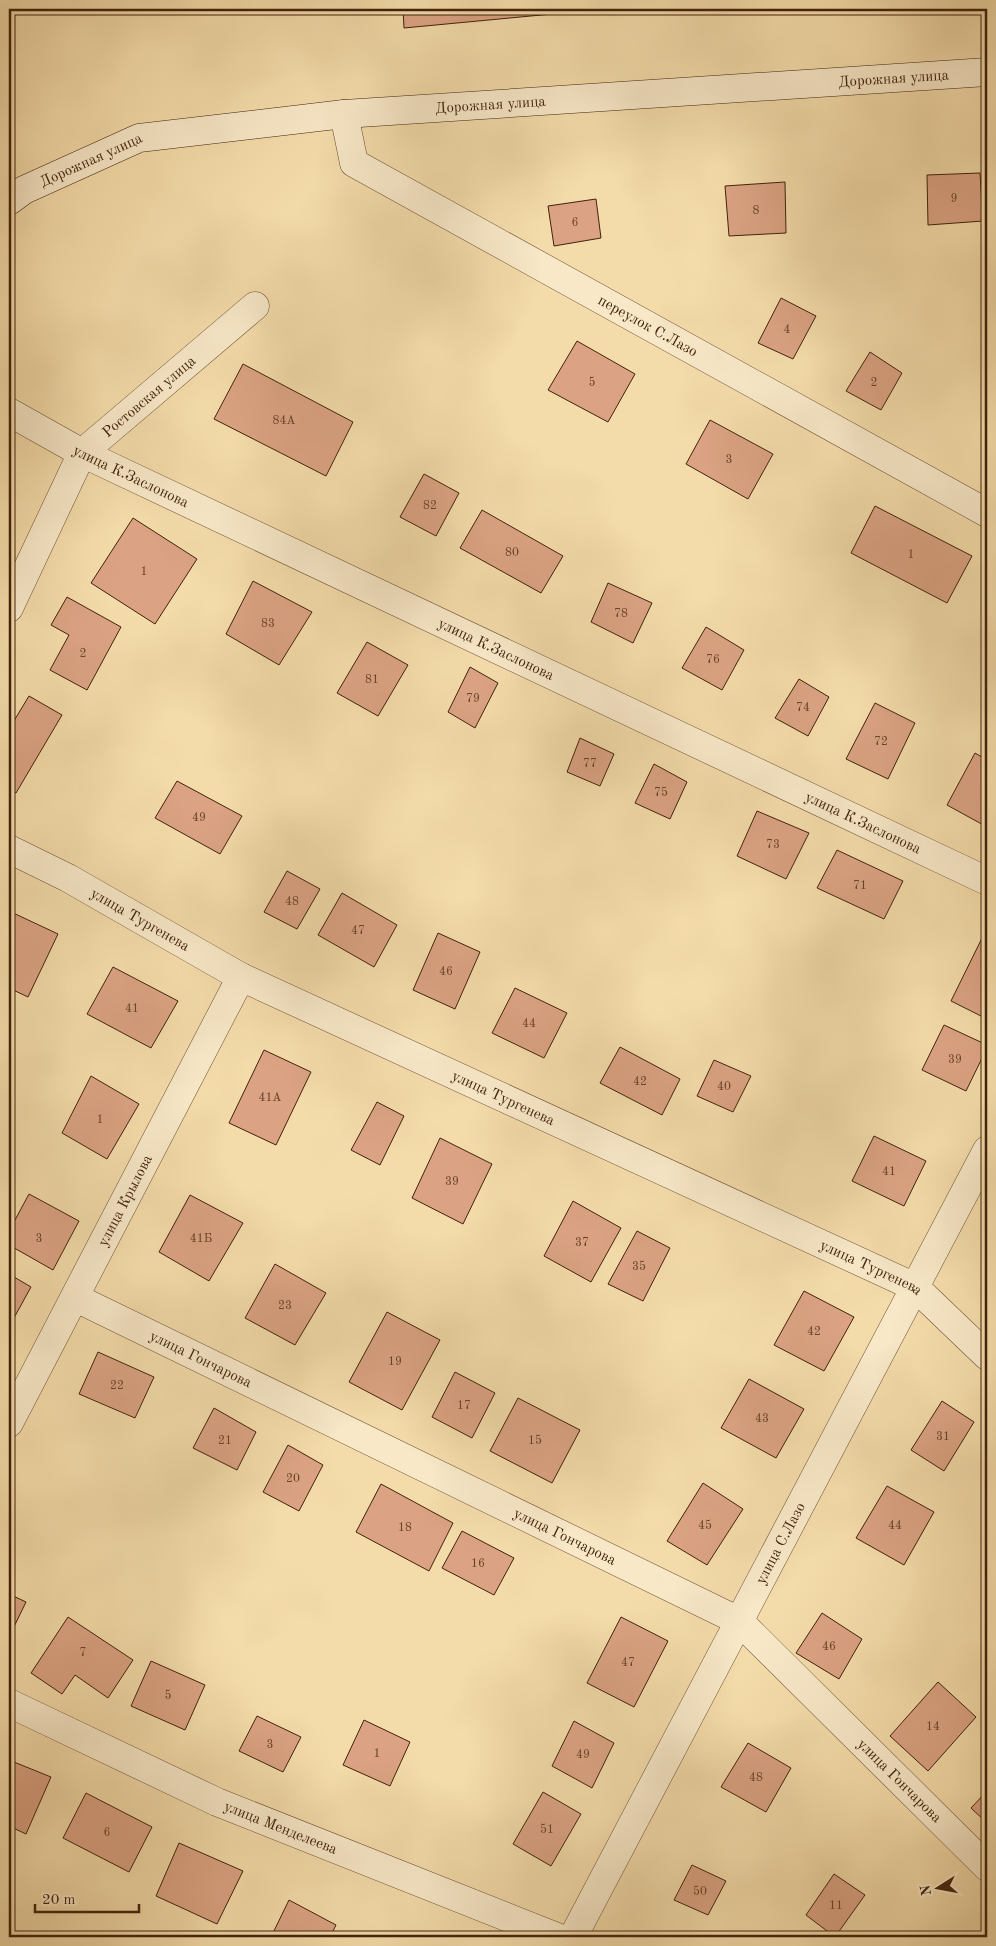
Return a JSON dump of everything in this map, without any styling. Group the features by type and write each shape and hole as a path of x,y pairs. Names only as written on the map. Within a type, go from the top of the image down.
{"street":[{"name":"Дорожная улица","path":"9,201 24,190 139,138 344,114 987,72"},
{"name":"переулок С.Лазо","path":"344,114 354,162 987,513"},
{"name":"Ростовская улица","path":"9,608 82,453 255,306"},
{"name":"улица К.Заслонова","path":"9,412 82,453 987,881"},
{"name":"улица Тургенева","path":"9,849 68,878 241,977 915,1287 987,1356"},
{"name":"улица Крылова","path":"9,1423 76,1298 241,977"},
{"name":"улица С.Лазо","path":"573,1937 987,1150"},
{"name":"улица Гончарова","path":"76,1298 739,1622 987,1867"},
{"name":"улица Менделеева","path":"9,1703 216,1802 558,1937"}],"building":[{"path":"403,9 605,9 404,28"},
{"path":"980,173 983,221 928,225 927,175"},
{"path":"785,182 786,233 729,236 725,186"},
{"path":"596,199 601,238 554,246 548,206"},
{"path":"781,298 816,316 793,359 758,343"},
{"path":"577,341 635,374 608,422 548,390"},
{"path":"870,352 902,373 881,410 846,391"},
{"path":"243,364 353,422 326,476 214,419"},
{"path":"710,420 773,454 748,499 686,464"},
{"path":"424,474 459,493 436,536 400,517"},
{"path":"875,506 972,556 947,603 851,553"},
{"path":"482,510 563,556 541,593 460,548"},
{"path":"133,518 197,559 155,624 91,583"},
{"path":"253,581 312,612 279,665 226,634"},
{"path":"608,583 652,603 633,643 591,622"},
{"path":"67,597 121,627 87,690 50,670 69,635 51,625"},
{"path":"706,627 744,650 722,690 682,668"},
{"path":"367,642 408,665 378,716 337,693"},
{"path":"470,667 498,683 475,728 448,712"},
{"path":"799,679 829,697 808,736 775,718"},
{"path":"29,696 62,715 16,793 9,789 9,729"},
{"path":"875,703 915,723 888,779 846,759"},
{"path":"580,738 614,754 600,786 567,772"},
{"path":"975,753 987,760 987,827 947,805"},
{"path":"654,764 687,782 670,819 635,803"},
{"path":"177,781 242,816 220,854 155,818"},
{"path":"757,811 809,833 786,879 737,856"},
{"path":"837,850 903,881 884,919 817,888"},
{"path":"287,871 320,889 297,929 264,912"},
{"path":"342,893 397,925 374,967 318,935"},
{"path":"9,911 58,934 28,997 9,988"},
{"path":"985,932 987,933 987,1019 951,1001"},
{"path":"438,933 480,952 455,1009 413,990"},
{"path":"113,967 178,1001 151,1048 87,1014"},
{"path":"515,988 567,1013 544,1058 492,1033"},
{"path":"944,1025 987,1045 966,1091 922,1070"},
{"path":"620,1047 680,1079 662,1115 600,1083"},
{"path":"264,1050 311,1072 276,1145 229,1123"},
{"path":"714,1060 751,1076 733,1112 697,1096"},
{"path":"91,1076 139,1104 107,1159 62,1133"},
{"path":"377,1102 404,1116 380,1165 351,1150"},
{"path":"874,1136 926,1161 904,1206 852,1181"},
{"path":"440,1138 492,1164 463,1224 412,1198"},
{"path":"29,1194 79,1221 53,1270 9,1245 9,1231"},
{"path":"190,1195 243,1223 209,1281 159,1252"},
{"path":"573,1201 621,1228 591,1282 544,1256"},
{"path":"637,1231 670,1248 643,1301 608,1284"},
{"path":"275,1264 326,1293 295,1345 245,1318"},
{"path":"9,1274 31,1287 9,1327"},
{"path":"804,1291 854,1317 824,1371 774,1345"},
{"path":"387,1312 440,1340 402,1410 349,1382"},
{"path":"98,1352 154,1377 135,1418 79,1394"},
{"path":"455,1372 495,1393 472,1438 432,1417"},
{"path":"749,1379 804,1409 776,1458 721,1428"},
{"path":"518,1398 580,1430 552,1483 490,1451"},
{"path":"942,1401 974,1422 944,1471 911,1450"},
{"path":"214,1408 256,1432 237,1470 193,1448"},
{"path":"288,1445 323,1465 299,1511 263,1492"},
{"path":"703,1483 743,1509 707,1565 667,1541"},
{"path":"381,1484 453,1523 429,1571 356,1532"},
{"path":"887,1486 934,1512 904,1565 856,1538"},
{"path":"462,1531 514,1558 494,1595 442,1568"},
{"path":"9,1594 26,1602 9,1637"},
{"path":"822,1613 862,1639 839,1679 796,1653"},
{"path":"68,1617 133,1660 108,1698 75,1675 62,1694 31,1673"},
{"path":"621,1617 668,1641 634,1707 587,1683"},
{"path":"151,1661 205,1685 185,1730 131,1706"},
{"path":"938,1682 976,1717 928,1771 890,1736"},
{"path":"257,1716 301,1737 283,1772 239,1751"},
{"path":"364,1720 410,1742 390,1786 343,1765"},
{"path":"574,1721 614,1743 592,1788 552,1766"},
{"path":"748,1743 791,1768 766,1812 721,1787"},
{"path":"9,1760 51,1777 26,1834 9,1826"},
{"path":"987,1791 987,1823 971,1808"},
{"path":"543,1792 581,1814 551,1866 513,1844"},
{"path":"86,1793 152,1827 129,1872 63,1838"},
{"path":"179,1843 243,1871 217,1924 156,1896"},
{"path":"692,1865 726,1881 708,1915 674,1900"},
{"path":"834,1874 865,1895 835,1937 806,1915"},
{"path":"289,1900 336,1925 330,1937 271,1937"}]}
